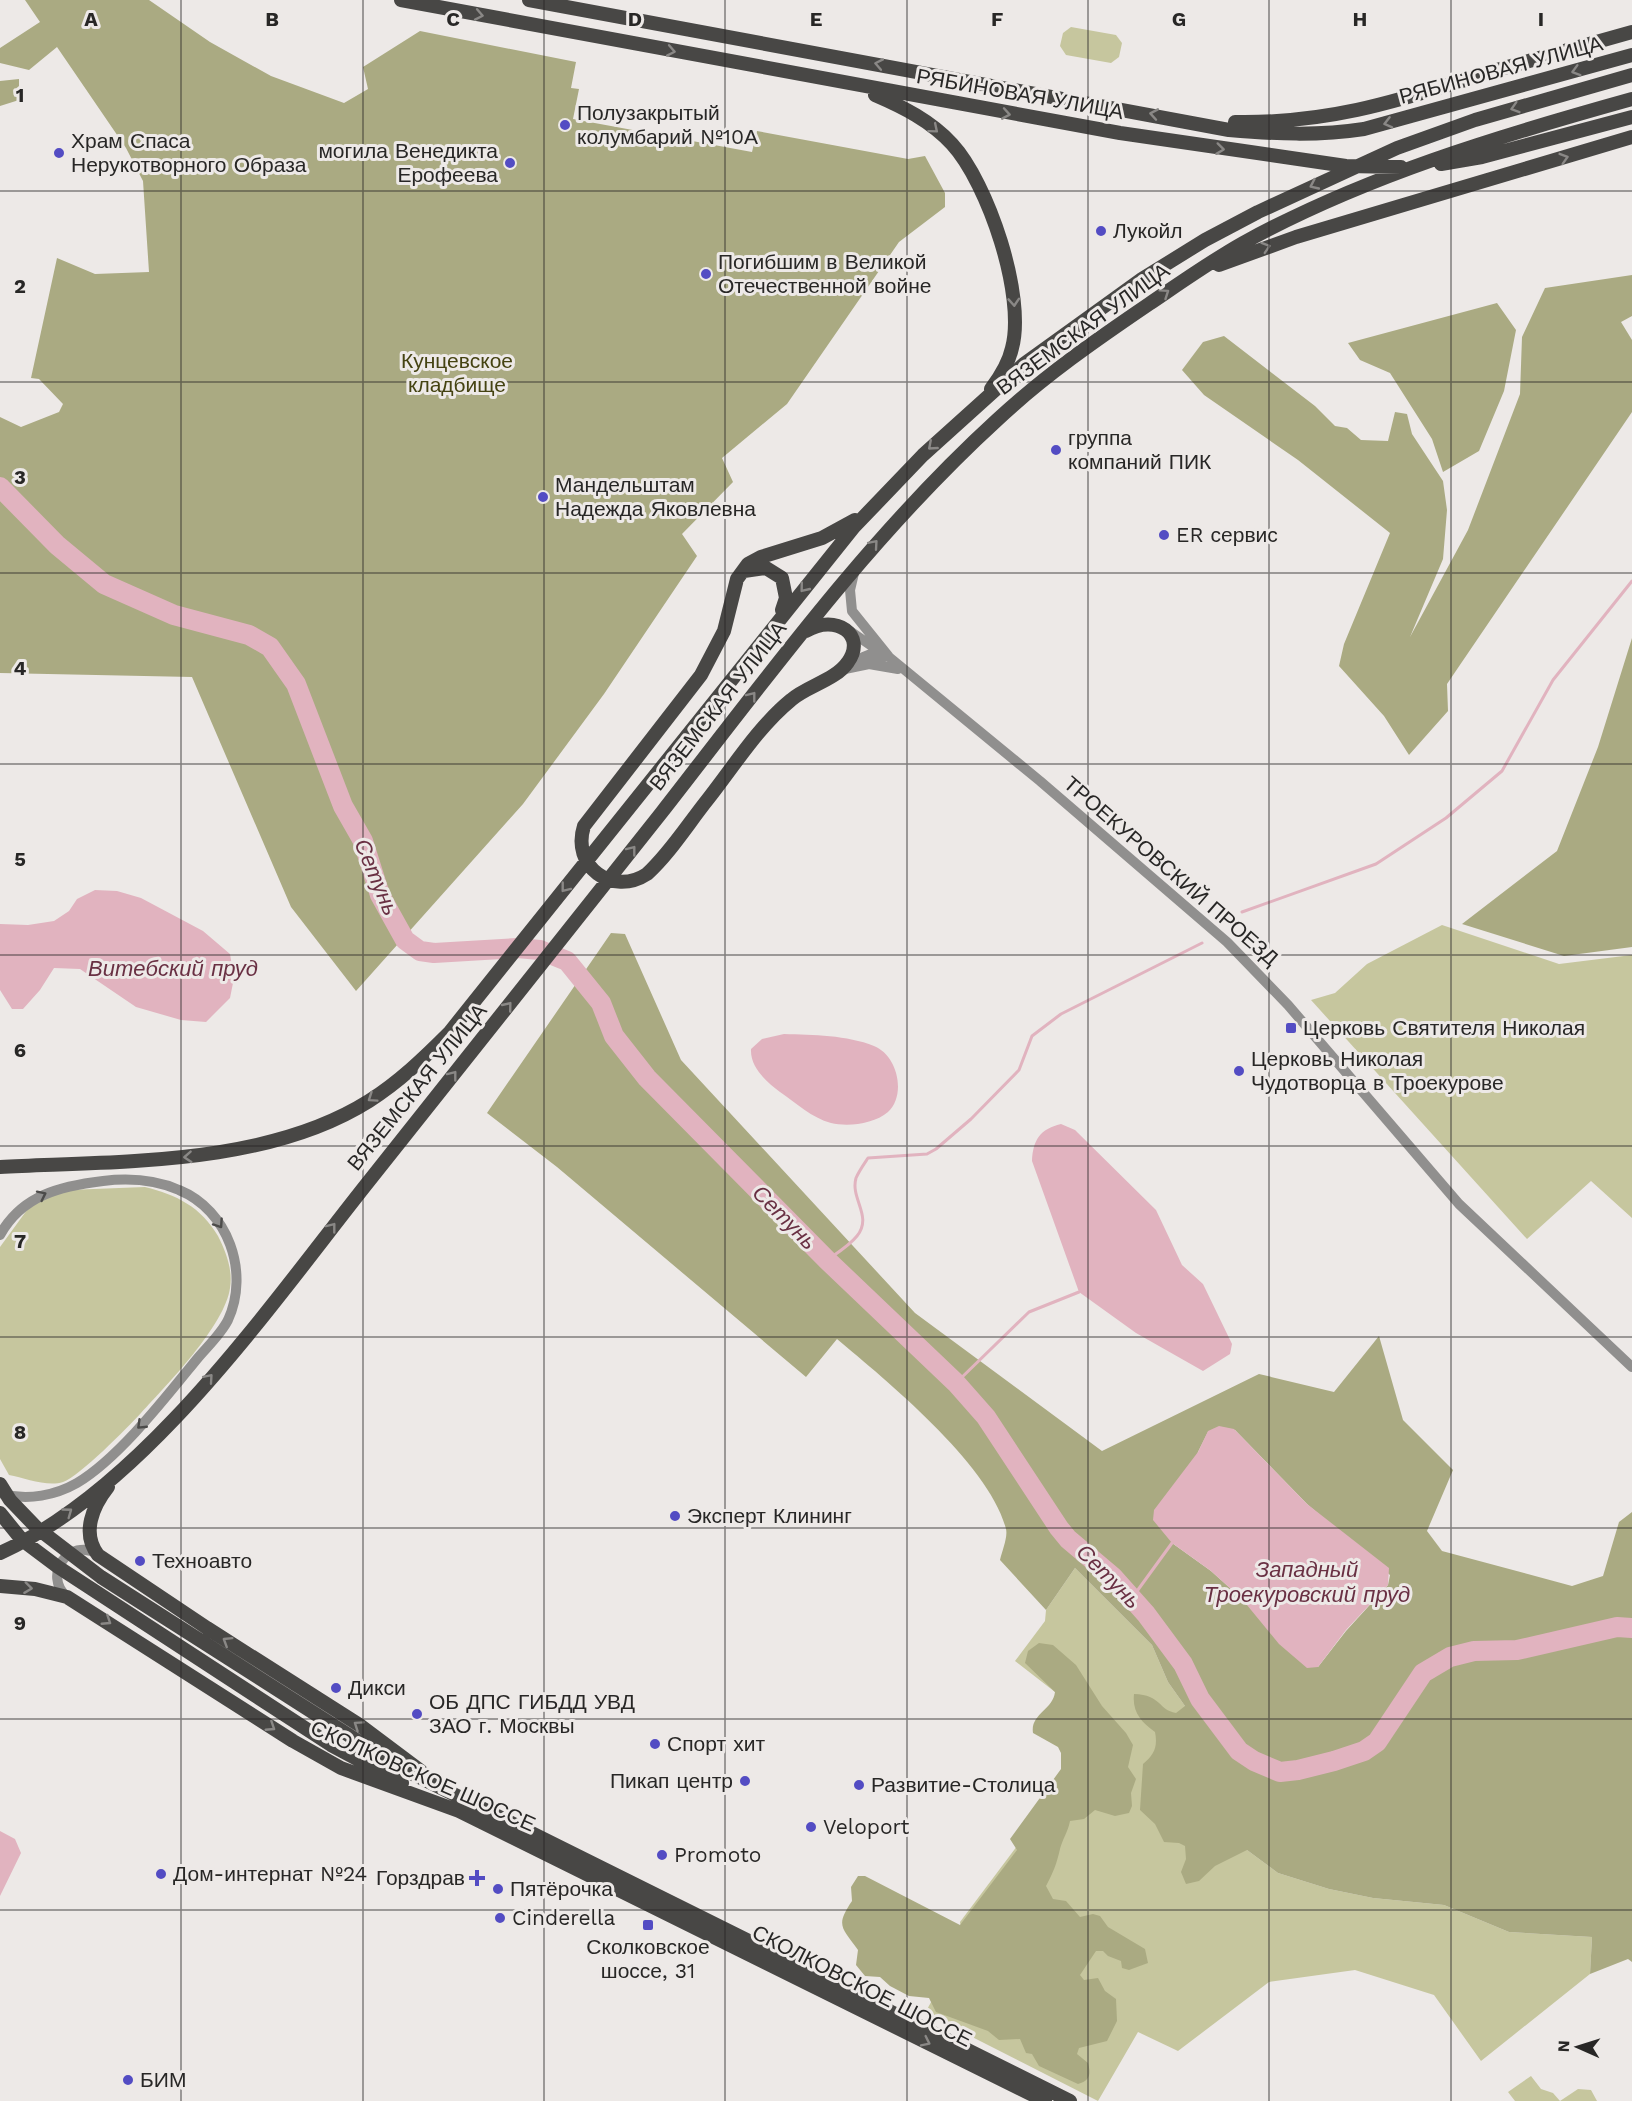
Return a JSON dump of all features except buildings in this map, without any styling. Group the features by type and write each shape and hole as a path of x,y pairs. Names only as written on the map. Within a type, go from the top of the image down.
{"main road":[{"name":"РЯБИНОВАЯ УЛИЦА","path":"401,0 1120,133 1346,166 1427,166 1482,157 1632,117"},
{"name":"РЯБИНОВАЯ УЛИЦА","path":"530,0 1191,121 1229,130 1285,135 1329,134 1415,116 1632,55"},
{"path":"1191,121 1278,123 1348,114 1397,102 1632,32"},
{"name":"ВЯЗЕМСКАЯ УЛИЦА","path":"0,1167 205,1156 319,1126 368,1101 414,1068 449,1033 779,619 869,511 923,455 1024,364 1142,279 1258,212 1368,160 1430,136 1632,75"},
{"path":"845,83 895,103 922,118 951,143 969,167 982,192 1009,273 1014,294 1016,325 1012,349 998,380 977,408"},
{"name":"ВЯЗЕМСКАЯ УЛИЦА","path":"0,1553 64,1516 119,1473 171,1420 259,1320 857,564 942,472 1001,416 1064,364 1240,244 1390,174 1492,140 1632,99"},
{"path":"1192,275 1296,237 1632,138"},
{"path":"799,635 818,625 839,624 849,634 845,664 790,700 773,717 652,869 634,881 620,883 606,880 594,872 585,861 581,847 581,832 591,813 705,668 724,631 735,587 748,564 761,557 822,538 869,511"},
{"path":"742,572 755,567 766,568 782,578 786,598 779,619"},
{"path":"119,1473 100,1498 92,1515 91,1543 98,1554 207,1628 362,1726 475,1807"},
{"path":"0,1484 21,1513 61,1548 101,1577 220,1655 398,1766 475,1807"},
{"path":"0,1513 22,1540 58,1567 212,1668 331,1745 444,1804"},
{"path":"0,1586 62,1595"},
{"name":"СКОЛКОВСКОЕ ШОССЕ","path":"62,1595 85,1606 292,1741 331,1762 377,1782 444,1804 1045,2101"},
{"name":"СКОЛКОВСКОЕ ШОССЕ","path":"475,1807 1070,2101"}],"street":[{"path":"845,664 856,635 850,590 857,564"},
{"name":"ТРОЕКУРОВСКИЙ ПРОЕЗД","path":"852,610 855,618 889,657 1040,781 1227,942 1288,1005 1459,1204 1632,1367"},
{"path":"839,624 889,657"},
{"path":"845,664 871,654 889,657"},
{"path":"845,664 878,664 906,672"},
{"path":"0,1235 23,1207 50,1191 70,1185 109,1180 149,1181 182,1191 209,1210 228,1239 237,1272 236,1289 227,1321 148,1418 104,1461 79,1482 58,1492 35,1497 0,1494"},
{"path":"0,1524 22,1540"},
{"path":"62,1595 56,1573 62,1560 68,1554 81,1549 98,1554"}],"green space":[{"name":"Кунцевское кладбище","path":"25,0 149,0 210,42 271,76 344,103 368,89 363,67 420,31 576,62 571,88 579,89 573,119 752,152 757,131 908,159 925,156 945,193 945,207 899,242 787,404 722,458 733,482 682,534 697,556 604,694 523,804 356,991 291,907 192,677 0,673 0,417 21,427 59,412 63,404 39,379 31,378 57,258 95,274 149,272 143,181 126,148 57,47 29,70 0,63 0,48 40,22"},
{"path":"1071,27 1116,35 1122,43 1119,57 1111,63 1066,55 1060,46 1063,33"},
{"path":"19,79 19,100 0,106 0,81"},
{"path":"1632,275 1632,316 1621,322 1632,340 1632,412 1447,684 1448,711 1409,755 1384,716 1339,666 1344,644 1390,533 1298,460 1204,395 1182,370 1203,342 1224,336 1315,406 1335,426 1347,428 1361,440 1388,441 1395,412 1407,414 1412,434 1443,481 1447,510 1443,559 1410,637 1468,530 1520,394 1522,337 1545,288"},
{"path":"1497,303 1516,330 1504,391 1479,451 1443,472 1432,439 1390,373 1360,360 1348,343"},
{"path":"1632,638 1632,947 1564,956 1462,924 1557,851 1598,747"},
{"path":"1442,925 1559,964 1632,955 1632,1218 1591,1181 1527,1239 1311,1000 1335,993 1367,964"},
{"path":"611,933 625,934 681,1060 915,1313 1102,1451 1259,1374 1334,1392 1379,1336 1403,1420 1453,1470 1427,1531 1442,1551 1572,1586 1603,1576 1619,1522 1632,1512 1632,1962 1628,1959 1590,1974 1592,1937 1509,1932 1444,1905 1373,1898 1329,1889 1278,1873 1247,1850 1215,1866 1199,1881 1186,1884 1181,1872 1186,1859 1185,1846 1179,1843 1164,1842 1155,1824 1140,1810 1143,1764 1154,1750 1156,1737 1155,1732 1136,1711 1134,1694 1150,1697 1166,1709 1176,1713 1185,1706 1168,1682 1152,1645 1075,1568 1046,1610 1000,1560 1006,1540 1006,1529 996,1504 980,1478 934,1426 837,1339 806,1377 557,1167 487,1113","holes":["1235,1430 1307,1504 1390,1575 1388,1585 1346,1631 1318,1667 1211,1571 1172,1543 1198,1452 1208,1432"]},
{"path":"145,1187 178,1198 196,1210 218,1236 230,1268 231,1281 226,1303 218,1319 179,1371 125,1429 80,1471 71,1478 57,1483 43,1483 9,1475 0,1459 0,1247 27,1210 46,1197 68,1190"},
{"path":"1075,1568 1152,1645 1168,1682 1224,1761 1247,1850 1278,1873 1329,1889 1373,1898 1444,1905 1509,1932 1592,1937 1590,1974 1481,2061 1434,1995 1355,1970 1269,1982 1178,2051 1138,2032 1098,2101 925,2013 964,1943 960,1922 1104,1730 1015,1661 1045,1621 1046,1610"},
{"path":"1039,1643 1053,1645 1076,1665 1102,1706 1126,1733 1133,1745 1128,1767 1136,1779 1131,1793 1132,1806 1129,1813 1115,1816 1095,1810 1084,1819 1070,1821 1046,1886 1053,1899 1066,1901 1080,1917 1093,1914 1100,1916 1108,1927 1145,1949 1148,1963 1129,1970 1122,1968 1121,1961 1108,1956 1103,1951 1096,1951 1080,1975 1084,1980 1098,1978 1105,1991 1116,1999 1117,2021 1107,2041 1079,2048 1077,2054 1088,2063 1089,2074 1085,2081 1078,2084 1039,2066 1032,2054 1026,2053 1020,2039 999,2040 988,2031 936,2012 929,1998 909,1996 890,1986 880,1977 865,1976 856,1965 858,1950 845,1931 842,1921 852,1901 851,1887 858,1876 865,1876 960,1925 1017,1850 1010,1839 1061,1769 1061,1753 1058,1747 1033,1733 1035,1721 1050,1703 1055,1692 1025,1663 1028,1651"},
{"path":"1531,2076 1541,2089 1553,2093 1560,2101 1515,2101 1508,2092"},
{"path":"1578,2089 1591,2090 1597,2101 1560,2101"}],"water":[{"name":"Витебский пруд","path":"95,890 117,891 141,898 203,931 230,954 234,978 230,998 206,1022 181,1020 136,1007 80,969 54,968 40,990 23,1009 12,1009 0,990 0,924 28,925 54,921 69,911 77,899"},
{"path":"784,1034 841,1038 864,1042 882,1051 894,1066 897,1076 898,1086 894,1104 888,1112 876,1119 845,1125 824,1121 811,1114 770,1084 753,1062 751,1049 762,1039"},
{"path":"1061,1124 1075,1130 1156,1210 1182,1265 1203,1284 1232,1344 1230,1354 1203,1371 1136,1333 1079,1292 1032,1161 1034,1147 1039,1136 1048,1129"},
{"name":"Западный Троекуровский пруд","path":"1219,1426 1234,1429 1307,1504 1389,1568 1388,1585 1346,1630 1318,1667 1307,1668 1279,1644 1242,1599 1211,1571 1172,1543 1153,1520 1154,1510 1198,1452 1208,1431"},
{"path":"0,1831 15,1839 21,1853 0,1896"}],"waterway":[{"name":"Сетунь","path":"0,487 57,545 104,584 174,615 249,635 270,647 296,684 343,806 363,841 380,895 405,940 420,951 434,953 517,948 540,950 567,961 601,1003 614,1036 647,1078 827,1260 956,1383 986,1417 1059,1528 1068,1539 1113,1577 1146,1614 1183,1664 1200,1699 1239,1751 1254,1761 1280,1772 1334,1761 1364,1751 1377,1742 1423,1673 1450,1657 1474,1651 1517,1650 1617,1627 1632,1628"},
{"path":"1242,912 1376,864 1446,818 1502,771 1553,680 1632,581"},
{"path":"827,1260 850,1243 861,1229 863,1221 855,1186 857,1175 868,1158 927,1154 936,1149 971,1119 1019,1070 1032,1036 1061,1014 1202,943"},
{"path":"956,1383 1029,1312 1079,1292"},
{"path":"1132,1598 1172,1543"}],"place":[{"name":"Полузакрытый колумбарий №10А","path":"565,125"},
{"name":"Храм Спаса Нерукотворного Образа","path":"59,153"},
{"name":"могила Венедикта Ерофеева","path":"510,163"},
{"name":"Лукойл","path":"1101,231"},
{"name":"Погибшим в Великой Отечественной войне","path":"706,274"},
{"name":"группа компаний ПИК","path":"1056,450"},
{"name":"Мандельштам Надежда Яковлевна","path":"543,497"},
{"name":"ER сервис","path":"1164,535"},
{"name":"Церковь Святителя Николая","path":"1291,1028"},
{"name":"Церковь Николая Чудотворца в Троекурове","path":"1239,1071"},
{"name":"Эксперт Клининг","path":"675,1516"},
{"name":"Техноавто","path":"140,1561"},
{"name":"Дикси","path":"336,1688"},
{"name":"ОБ ДПС ГИБДД УВД ЗАО г. Москвы","path":"417,1714"},
{"name":"Спорт хит","path":"655,1744"},
{"name":"Пикап центр","path":"745,1781"},
{"name":"Развитие-Столица","path":"859,1785"},
{"name":"Veloport","path":"811,1827"},
{"name":"Promoto","path":"662,1855"},
{"name":"Дом-интернат №24","path":"161,1874"},
{"name":"Горздрав","path":"477,1878"},
{"name":"Пятёрочка","path":"498,1889"},
{"name":"Cinderella","path":"500,1918"},
{"name":"Сколковское шоссе, 31","path":"648,1925"},
{"name":"БИМ","path":"128,2080"}]}
